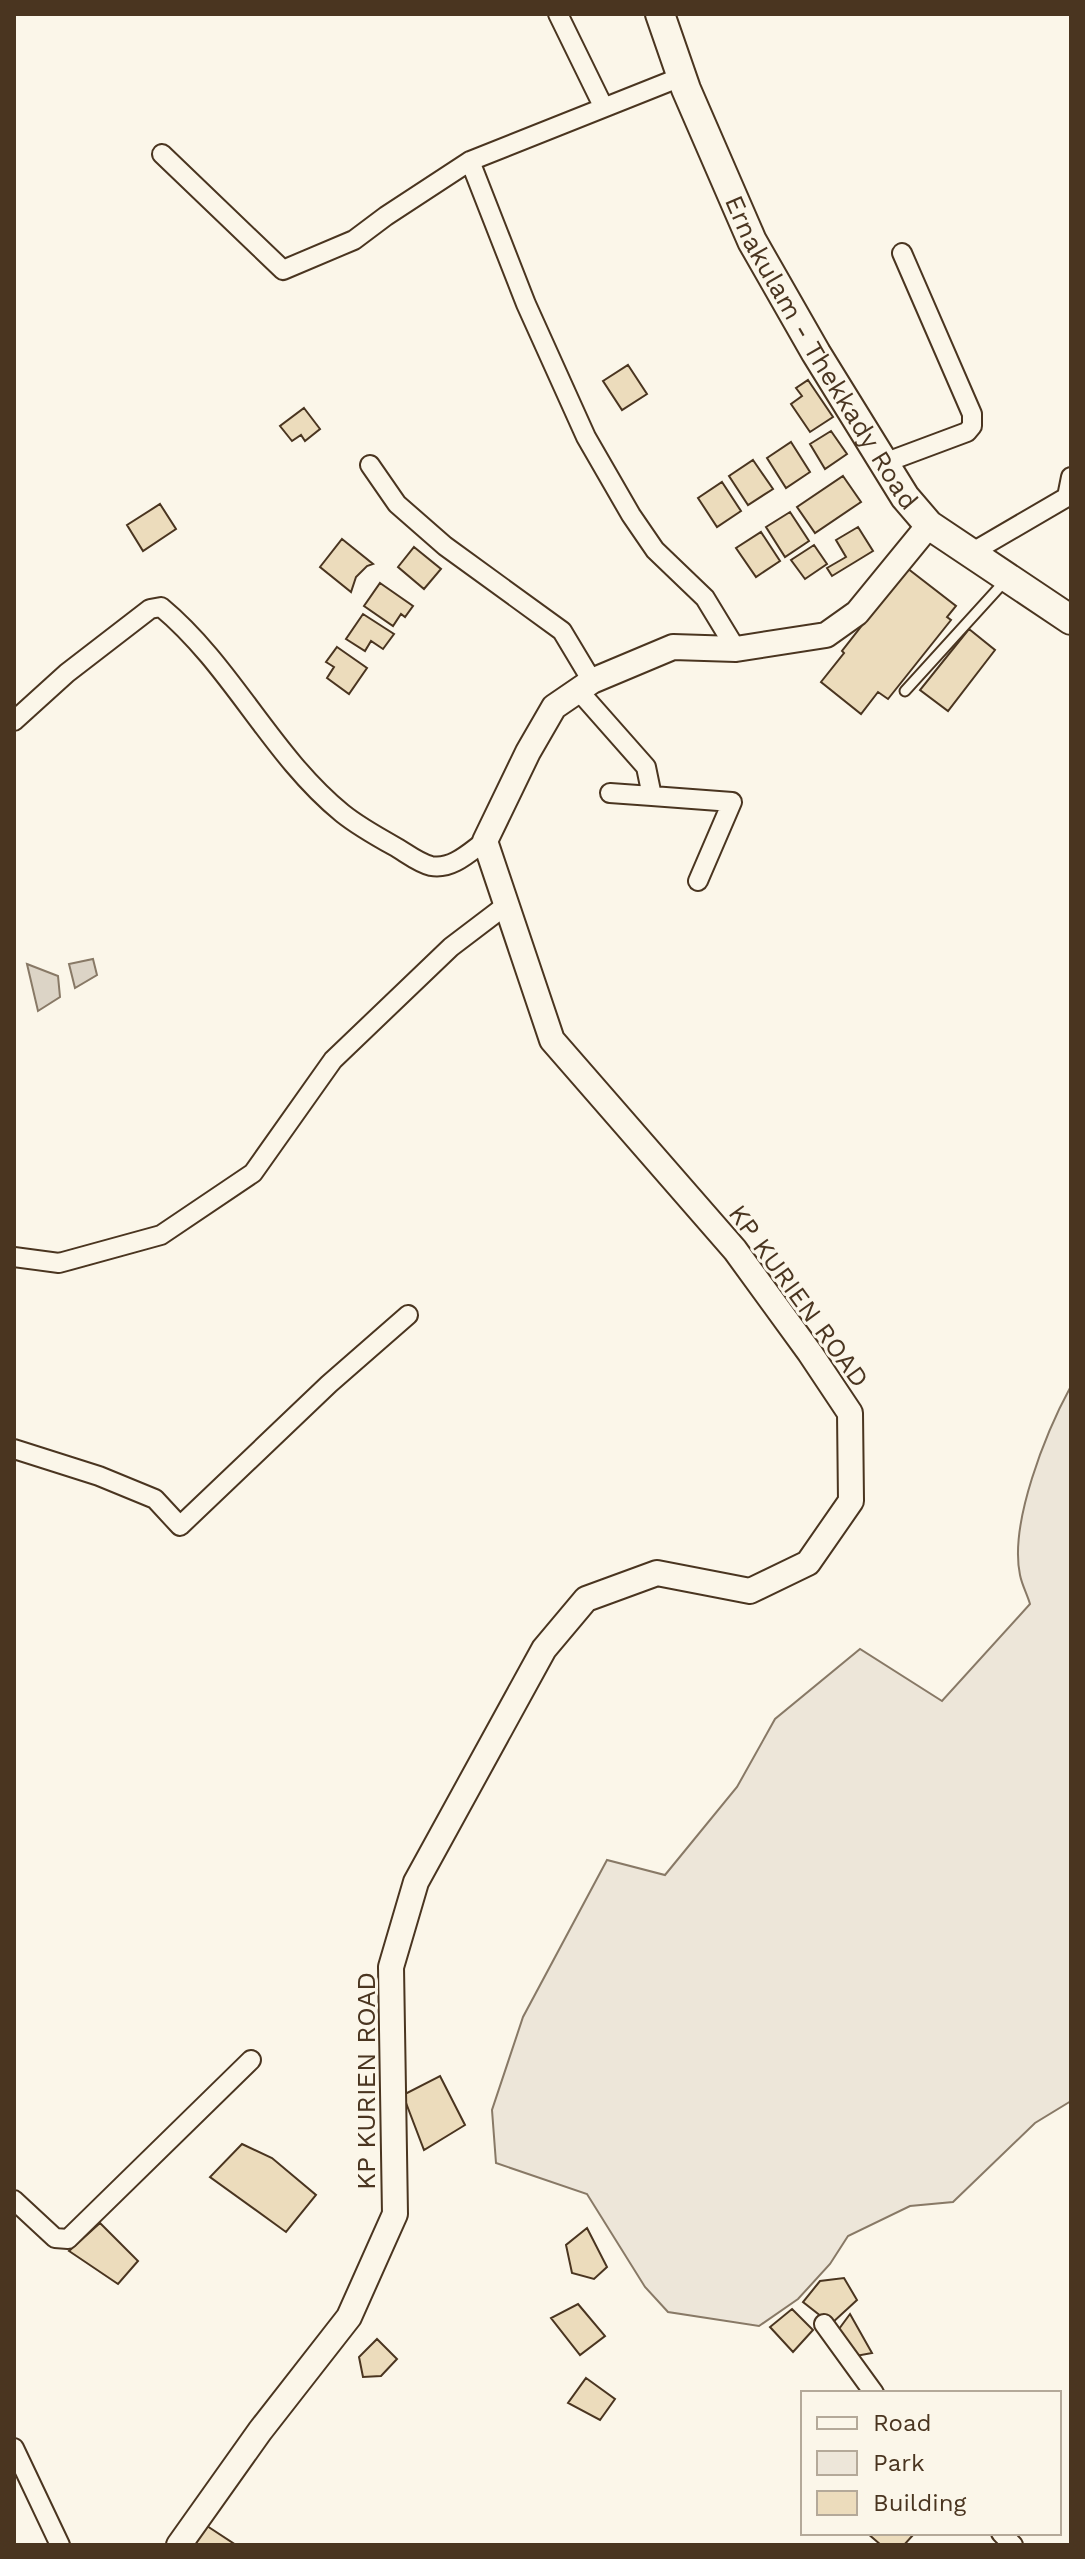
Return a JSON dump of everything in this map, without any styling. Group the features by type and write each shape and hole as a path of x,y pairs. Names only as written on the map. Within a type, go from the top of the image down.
{"main road":[{"name":"Ernakulam - Thekkady Road","path":"660,14 681,77 752,241 816,353 905,497 929,525 1071,620"}],"street":[{"path":"558,14 603,106"},
{"path":"162,154 283,270 354,240 470,161 681,77"},
{"path":"470,161 526,304 586,437 655,550 705,598 736,649"},
{"path":"884,463 967,432 972,426 972,414 902,253"},
{"path":"370,465 397,504 445,546 562,631 585,686 646,767 652,796"},
{"path":"971,553 1067,497 1071,477"},
{"path":"14,721 80,663 150,609 161,607 225,674 299,769 343,814 432,867 456,862 485,841 528,752 554,707 585,686 673,647 736,649 826,635 857,613 929,525"},
{"path":"610,793 732,802 698,881"},
{"name":"KP KURIEN ROAD","path":"179,2545 260,2431 349,2317 395,2214 391,1967 416,1882 544,1649 586,1599 657,1573 750,1591 808,1563 851,1501 850,1413 735,1250 552,1040 485,841"},
{"path":"14,1257 59,1263 161,1235 253,1173 333,1060 451,947 505,906"},
{"path":"14,1449 99,1476 155,1499 180,1526 329,1384 408,1315"},
{"path":"14,2200 55,2238 68,2239 251,2060"},
{"path":"824,2324 873,2391"},
{"path":"14,2448 60,2545"}],"lane":[{"path":"905,691 1008,578"}],"green space":[{"path":"1071,1386 1071,2101 1035,2123 953,2202 910,2206 848,2236 830,2264 798,2299 759,2326 668,2312 645,2287 587,2194 496,2163 492,2110 523,2017 607,1860 665,1875 737,1787 775,1719 860,1649 942,1701 1030,1604 1020,1575 1020,1530 1041,1452"}],"shaded area":[{"path":"93,959 97,975 75,988 69,964"},
{"path":"27,964 58,976 60,997 38,1011"}],"building":[{"path":"628,365 647,394 622,410 603,381"},
{"path":"808,380 833,417 810,432 791,404 802,396 796,388"},
{"path":"304,408 320,429 305,441 301,435 292,441 280,426"},
{"path":"831,431 847,454 825,469 810,444"},
{"path":"791,442 810,472 786,488 767,458"},
{"path":"753,460 773,489 748,505 729,476"},
{"path":"843,476 861,502 815,533 797,507"},
{"path":"722,482 741,511 717,527 698,498"},
{"path":"160,504 176,529 143,551 127,525"},
{"path":"790,512 809,541 785,557 766,527"},
{"path":"858,527 873,551 832,576 827,568 846,557 836,540"},
{"path":"761,532 780,561 756,577 736,548"},
{"path":"342,539 373,564 356,577 351,592 320,567"},
{"path":"814,545 827,564 805,579 791,560"},
{"path":"414,547 441,569 424,589 398,567"},
{"path":"907,568 956,606 947,617 951,620 888,699 878,692 861,714 821,682"},
{"path":"380,583 413,606 405,617 401,614 393,626 364,606"},
{"path":"363,614 394,634 383,649 371,641 365,651 346,639"},
{"path":"969,629 995,650 948,711 920,690"},
{"path":"337,647 367,668 349,694 327,678 334,667 326,662"},
{"path":"440,2076 465,2125 424,2150 403,2095"},
{"path":"242,2144 272,2158 316,2195 286,2232 210,2177"},
{"path":"100,2223 138,2261 118,2284 69,2251"},
{"path":"587,2228 607,2267 594,2279 572,2273 566,2245"},
{"path":"844,2278 857,2300 831,2324 803,2302 820,2281"},
{"path":"578,2304 605,2336 580,2355 551,2318"},
{"path":"792,2309 813,2330 793,2352 770,2327"},
{"path":"850,2314 872,2353 856,2356 839,2329"},
{"path":"377,2339 397,2359 381,2376 363,2377 359,2357"},
{"path":"586,2378 615,2399 600,2420 568,2403"},
{"path":"204,2524 236,2545 189,2545"},
{"path":"869,2535 913,2535 904,2545 881,2545"}]}
